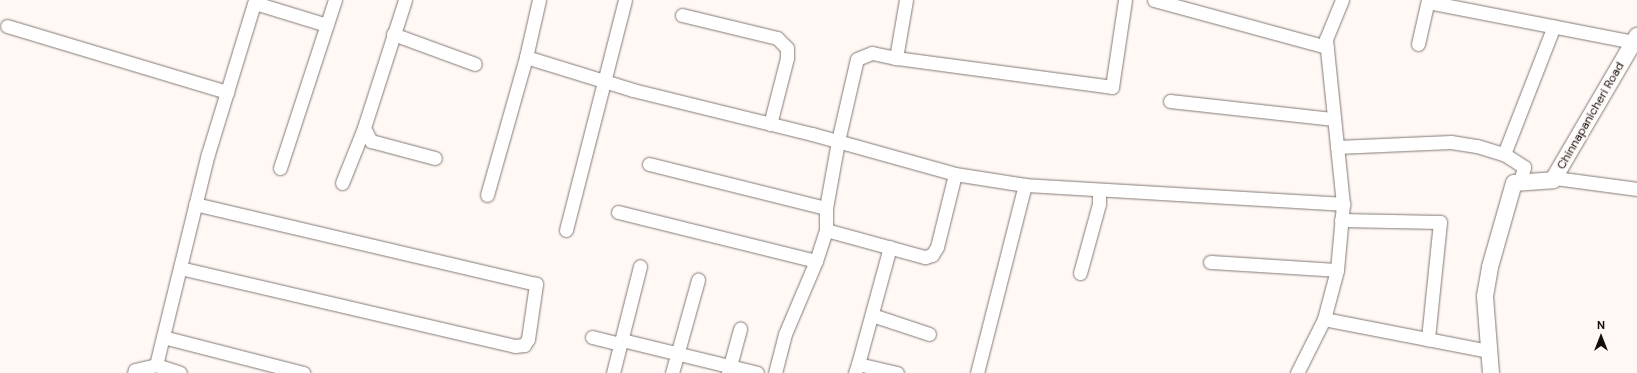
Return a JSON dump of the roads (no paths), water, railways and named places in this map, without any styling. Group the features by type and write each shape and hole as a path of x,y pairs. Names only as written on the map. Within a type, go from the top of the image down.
{"street":[{"path":"280,168 335,0"},
{"path":"342,183 364,128 405,0"},
{"path":"487,195 526,57 539,0"},
{"path":"566,230 625,0"},
{"path":"896,58 906,0"},
{"path":"775,373 785,334 816,261 826,230 826,208 838,141 857,59 872,53 896,58 1112,87 1125,0"},
{"path":"1154,0 1327,47"},
{"path":"1297,373 1324,319 1337,270 1342,204 1326,39 1342,0"},
{"path":"156,365 195,204 255,1 326,25"},
{"path":"1418,44 1428,1 1554,26 1635,39"},
{"path":"682,15 777,38 787,48 787,58 770,124"},
{"path":"7,26 227,92"},
{"path":"1504,154 1554,26"},
{"path":"393,34 475,64"},
{"name":"Chinnapanicheri Road","path":"1520,182 1555,178 1635,39"},
{"path":"526,57 605,81 838,141 955,174 1025,185 1342,204"},
{"path":"1170,100 1334,119"},
{"path":"364,128 371,140 435,158"},
{"path":"1337,147 1451,142 1504,154 1524,167 1520,182 1514,183 1490,267 1485,296 1488,351 1491,373"},
{"path":"649,164 826,208"},
{"path":"826,230 925,257 932,255 937,247 955,174"},
{"path":"1555,178 1637,189"},
{"path":"976,373 1025,185"},
{"path":"1080,273 1099,204 1099,190"},
{"path":"180,268 515,346 524,345 528,340 536,284 195,204"},
{"path":"618,212 816,261"},
{"path":"1341,220 1440,222 1428,339"},
{"path":"890,247 872,316 856,368 897,373"},
{"path":"1210,262 1337,270"},
{"path":"613,373 640,266"},
{"path":"672,373 698,280"},
{"path":"872,316 929,334"},
{"path":"1324,319 1488,351"},
{"path":"729,370 740,329"},
{"path":"163,337 303,373"},
{"path":"592,337 620,344"},
{"path":"620,344 622,340 677,353 729,370 757,373"},
{"path":"134,373 135,370 156,365 180,373"}]}
